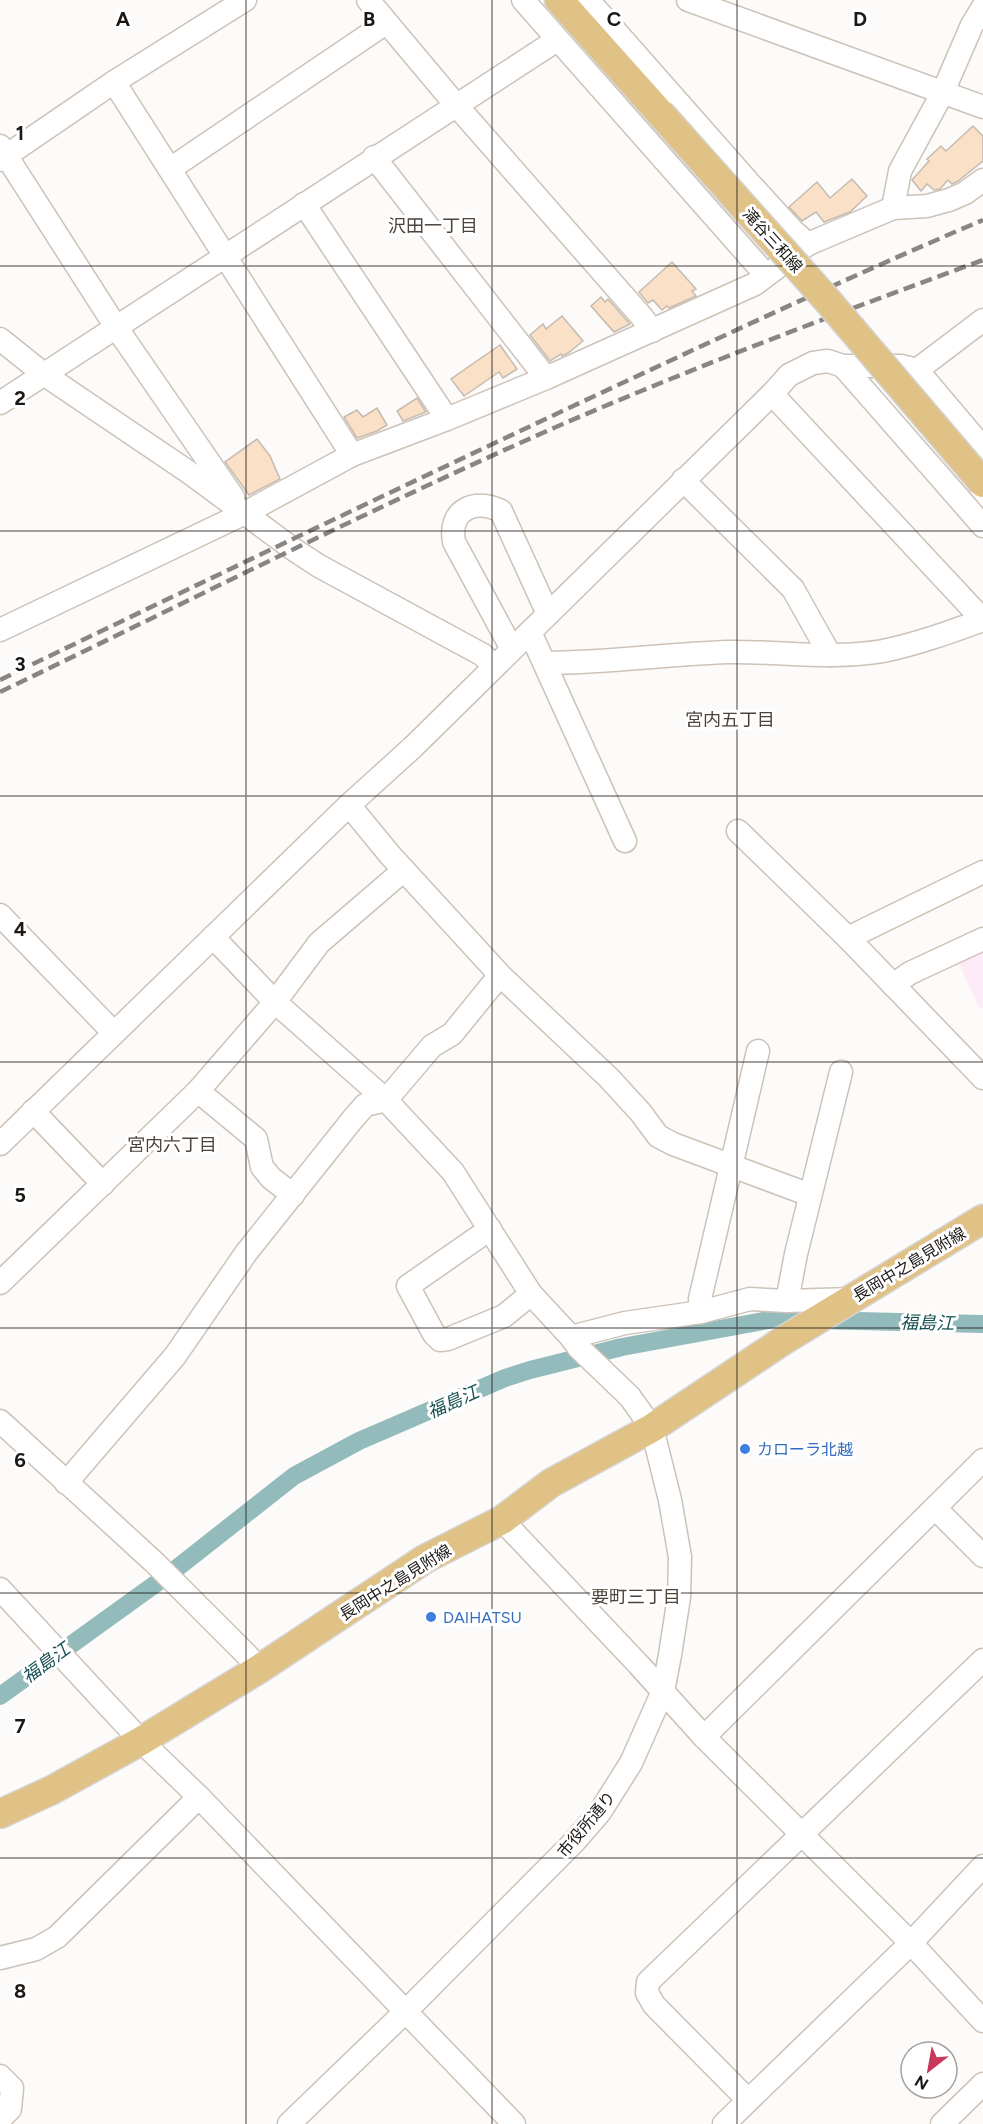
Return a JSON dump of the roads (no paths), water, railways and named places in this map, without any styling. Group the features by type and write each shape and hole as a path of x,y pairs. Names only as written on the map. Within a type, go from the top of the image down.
{"main road":[{"name":"滝谷三和線","path":"559,0 827,300 983,483"},
{"name":"長岡中之島見附線","path":"0,1814 52,1790 141,1741 259,1669 425,1559 502,1521 551,1483 652,1428 784,1340 983,1219"}],"street":[{"path":"244,0 2,154 116,327 244,513"},
{"path":"368,0 652,331"},
{"path":"524,0 766,276"},
{"path":"588,0 758,193 808,244"},
{"path":"688,0 983,107"},
{"path":"893,208 900,171 943,92 972,25 983,7"},
{"path":"170,169 386,22"},
{"path":"0,403 557,40"},
{"path":"114,82 352,455"},
{"path":"375,157 546,378"},
{"path":"0,630 244,513 352,455 546,378 755,284 808,244 893,208 927,206 949,200 965,193 983,180"},
{"path":"304,204 447,419"},
{"path":"917,370 983,320"},
{"path":"0,339 45,375 190,473 283,543 319,566 483,655 493,666"},
{"path":"0,1144 349,805 413,747 789,375 813,363 828,361 843,366 901,366 917,370 983,448"},
{"path":"843,366 983,526"},
{"path":"546,663 592,663 728,652 830,655 882,651 929,639 983,620 772,394"},
{"path":"683,480 793,589 830,655"},
{"path":"512,649 454,543 454,524 461,513 478,505 493,507 501,511 548,614"},
{"path":"530,632 626,842"},
{"path":"349,805 404,870 500,975 609,1078 641,1113 658,1136 673,1144 810,1195"},
{"path":"738,831 848,938 983,1078"},
{"path":"0,1283 198,1091 275,1002 319,943 404,870"},
{"path":"848,938 983,872"},
{"path":"0,915 114,1033"},
{"path":"213,937 275,1002 386,1100 453,1172 531,1294 606,1376 630,1397 652,1428"},
{"path":"893,985 910,973 983,939"},
{"path":"66,1483 175,1356 246,1253 365,1105 386,1100 432,1046 452,1034 500,975"},
{"path":"701,1312 700,1299 758,1051"},
{"path":"787,1301 810,1195 841,1072"},
{"path":"198,1091 256,1139 262,1167 271,1178 293,1195"},
{"path":"33,1111 103,1184"},
{"path":"490,1229 408,1286 434,1334 440,1340 448,1339 504,1316 531,1294"},
{"path":"574,1342 625,1323 701,1312 750,1299 787,1301 825,1298 843,1304"},
{"path":"0,1421 155,1563 246,1653 259,1669"},
{"name":"市役所通り","path":"289,2124 405,2012 574,1842 600,1812 631,1763 663,1691 677,1618 680,1557 670,1500 652,1428"},
{"path":"704,1737 983,1460"},
{"path":"935,1508 983,1556"},
{"path":"502,1521 704,1737 911,1943 983,2021"},
{"path":"0,1589 141,1741 199,1797 514,2124"},
{"path":"748,2100 654,2004 647,1993 648,1982 983,1660"},
{"path":"0,1958 36,1949 57,1937 199,1797"},
{"path":"724,2124 911,1943 983,1866"},
{"path":"0,2076 12,2088 10,2109 0,2119"},
{"path":"942,2124 983,2084"}],"waterway":[{"name":"福島江","path":"0,1696 172,1572 294,1476 359,1441 505,1378 622,1347 774,1319 983,1324"}],"railway":[{"path":"0,680 571,407 828,288 983,220"},
{"path":"0,692 346,524 556,427 715,361 983,260"}],"place":[{"name":"カローラ北越","path":"745,1449"},
{"name":"DAIHATSU","path":"431,1617"}],"district":[{"name":"沢田一丁目","path":"433,226"},
{"name":"宮内五丁目","path":"730,720"},
{"name":"宮内六丁目","path":"172,1145"},
{"name":"要町三丁目","path":"636,1597"}]}
